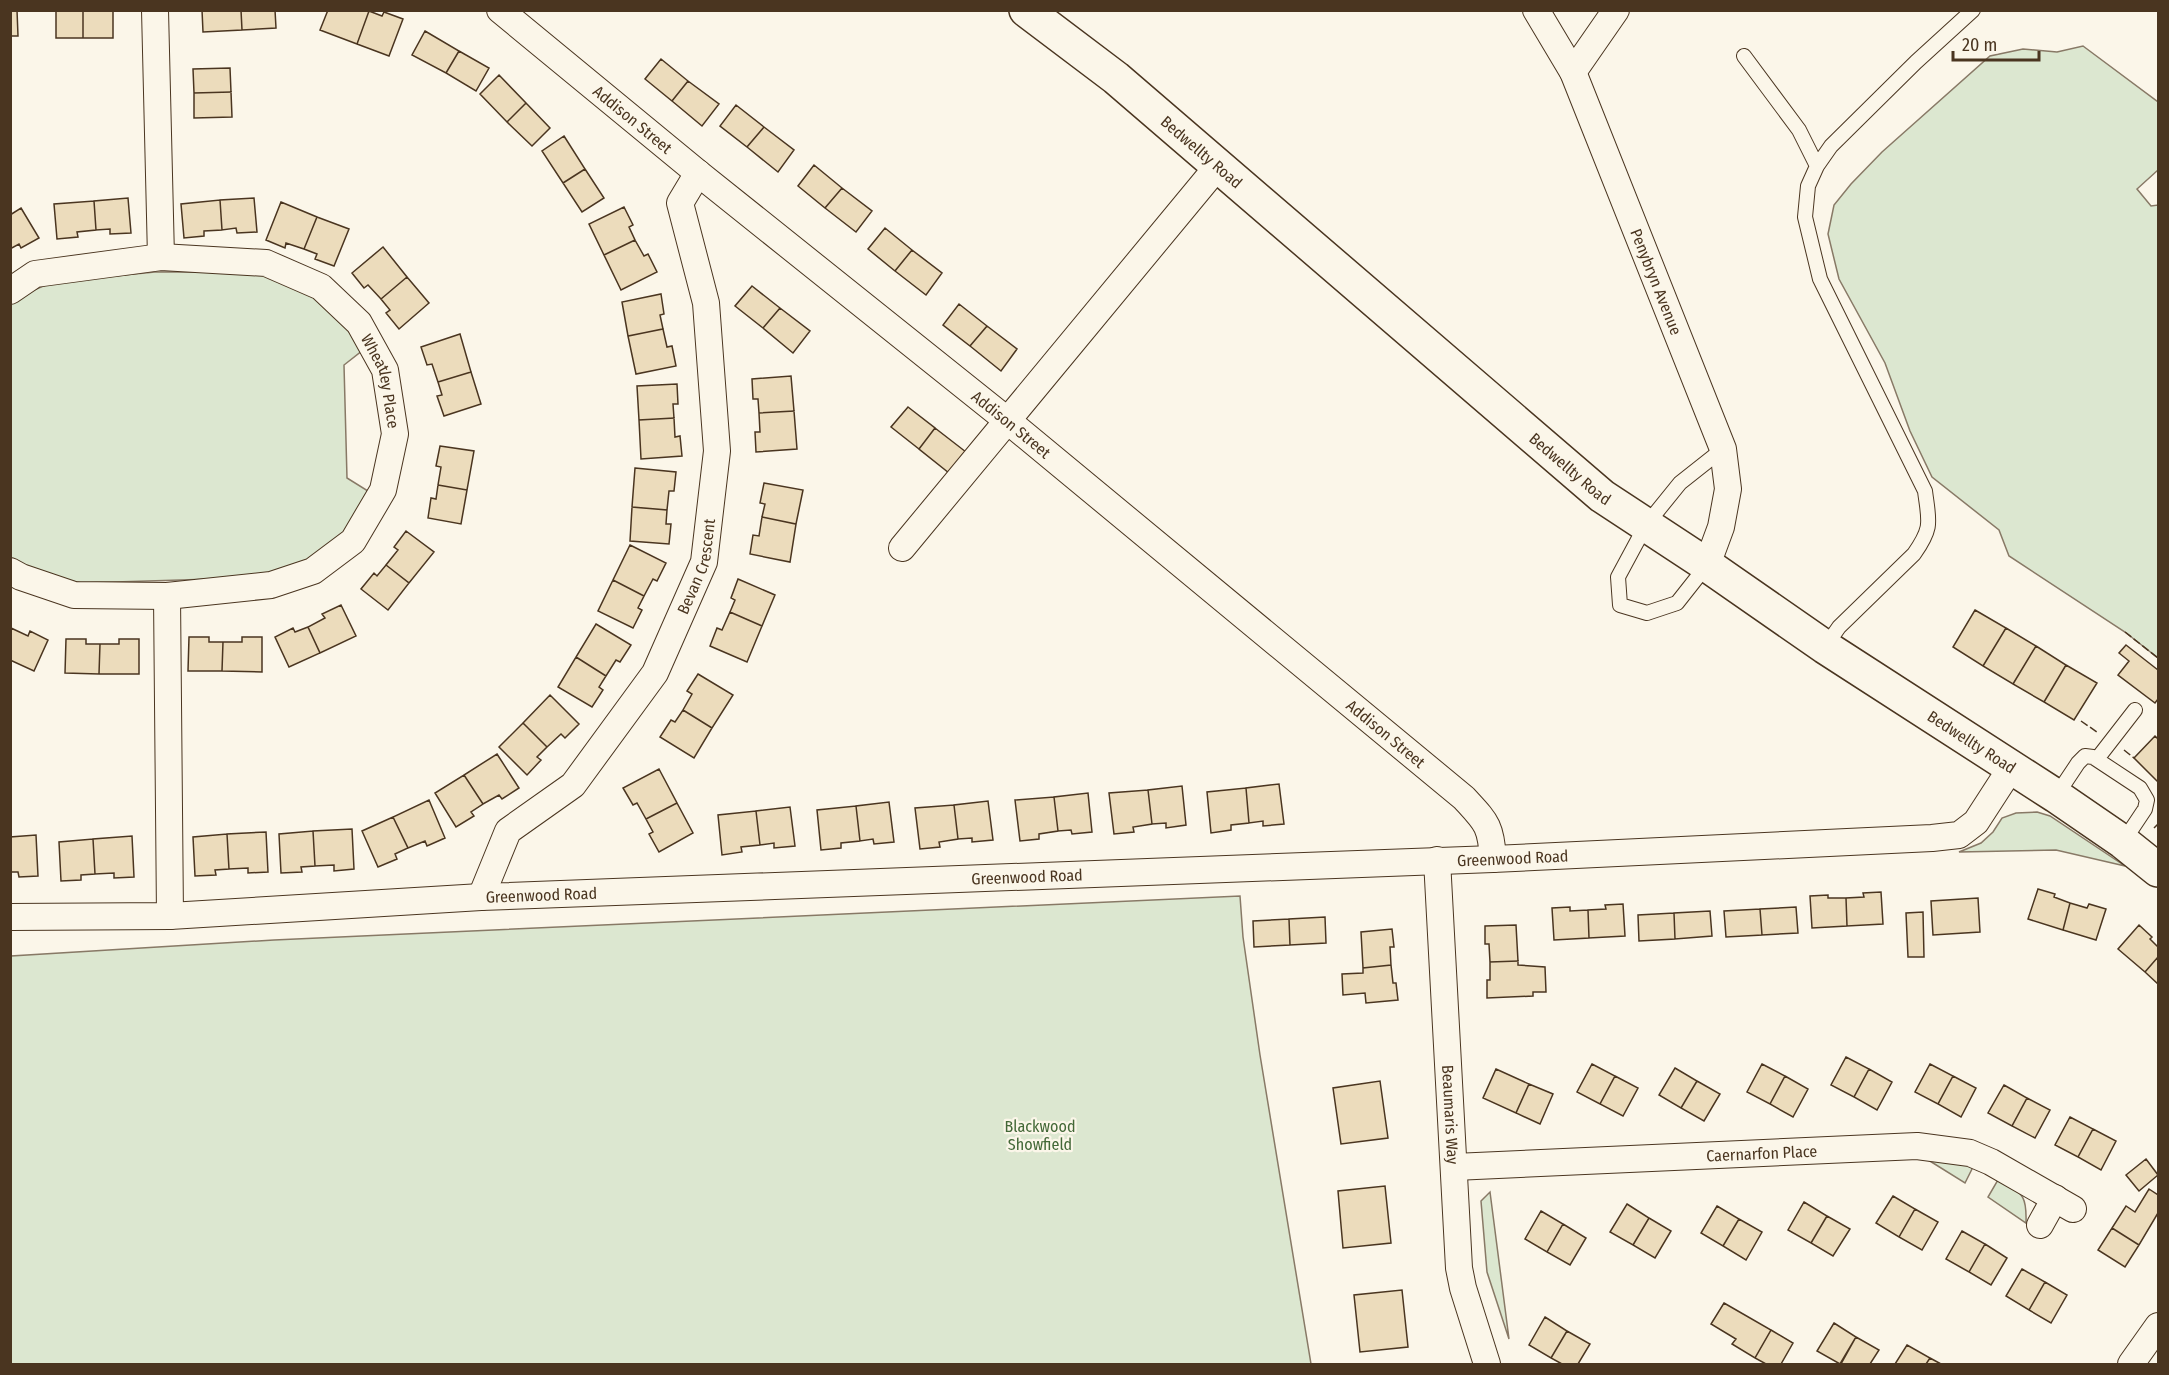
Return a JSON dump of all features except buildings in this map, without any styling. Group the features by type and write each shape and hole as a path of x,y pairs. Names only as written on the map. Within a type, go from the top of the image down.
{"street":[{"path":"155,10 161,257"},
{"name":"Addison Street","path":"500,10 1008,421 1464,798 1487,824 1492,841 1493,859"},
{"name":"Bedwellty Road","path":"1026,10 1116,78 1602,496 1825,647 2056,796 2123,842 2158,870"},
{"name":"Penybryn Avenue","path":"1536,10 1573,72 1723,449 1728,489 1720,527 1707,565"},
{"path":"1573,72 1616,10"},
{"path":"902,548 1218,166"},
{"name":"Bevan Crescent","path":"481,897 508,831 573,785 655,673 704,562 717,451 706,303 680,203 698,172"},
{"name":"Wheatley Place","path":"10,291 35,274 161,257 266,263 321,287 359,323 385,370 395,434 384,490 353,541 313,571 271,585 167,596 74,595 10,571"},
{"path":"167,596 170,916"},
{"name":"Greenwood Road","path":"10,916 170,916 481,897 1493,859 1959,835 1976,822 2011,768"},
{"name":"Beaumaris Way","path":"1437,860 1458,1268 1487,1365"},
{"name":"Caernarfon Place","path":"1454,1167 1917,1146 1970,1153 1991,1162 2064,1204 2040,1225"},
{"path":"2131,1365 2158,1326"}],"lane":[{"path":"1825,647 1839,627 1914,554 1930,527 1925,491 1820,279 1805,217 1808,186 1830,146 1973,10"},
{"path":"1744,56 1799,130 1817,166"},
{"path":"1707,565 1677,603 1647,613 1620,605 1618,577 1646,525 1680,483 1723,449"},
{"path":"2097,759 2134,710"},
{"path":"2056,796 2085,756 2097,759 2140,788 2147,800 2145,809 2123,842"}],"green space":[{"path":"2083,46 2158,102 2158,170 2137,189 2151,206 2158,205 2158,658 2125,632 2009,556 1999,530 1932,477 1910,431 1885,363 1839,279 1828,234 1834,205 1851,184 1882,152 1990,56 2023,49 2057,52"},
{"path":"155,272 267,272 303,287 331,308 363,350 344,365 347,478 368,491 345,533 303,566 246,578 82,583 43,576 11,558 10,300 53,282"},
{"path":"2037,812 2050,816 2125,866 2056,850 1959,852 1981,843 1993,832 2002,818 2016,813"},
{"name":"Blackwood Showfield","path":"1240,896 1243,937 1260,1055 1311,1364 11,1364 11,956 274,940"},
{"path":"1925,1158 1954,1162 1973,1167 1965,1183"},
{"path":"1999,1178 2022,1196 2026,1223 1988,1197"},
{"path":"1490,1192 1509,1339 1487,1272 1481,1201"}],"fence":[{"path":"2125,632 2158,658"},
{"path":"2081,721 2097,732"},
{"path":"2124,750 2134,758"},
{"path":"2154,828 2158,824"}]}
